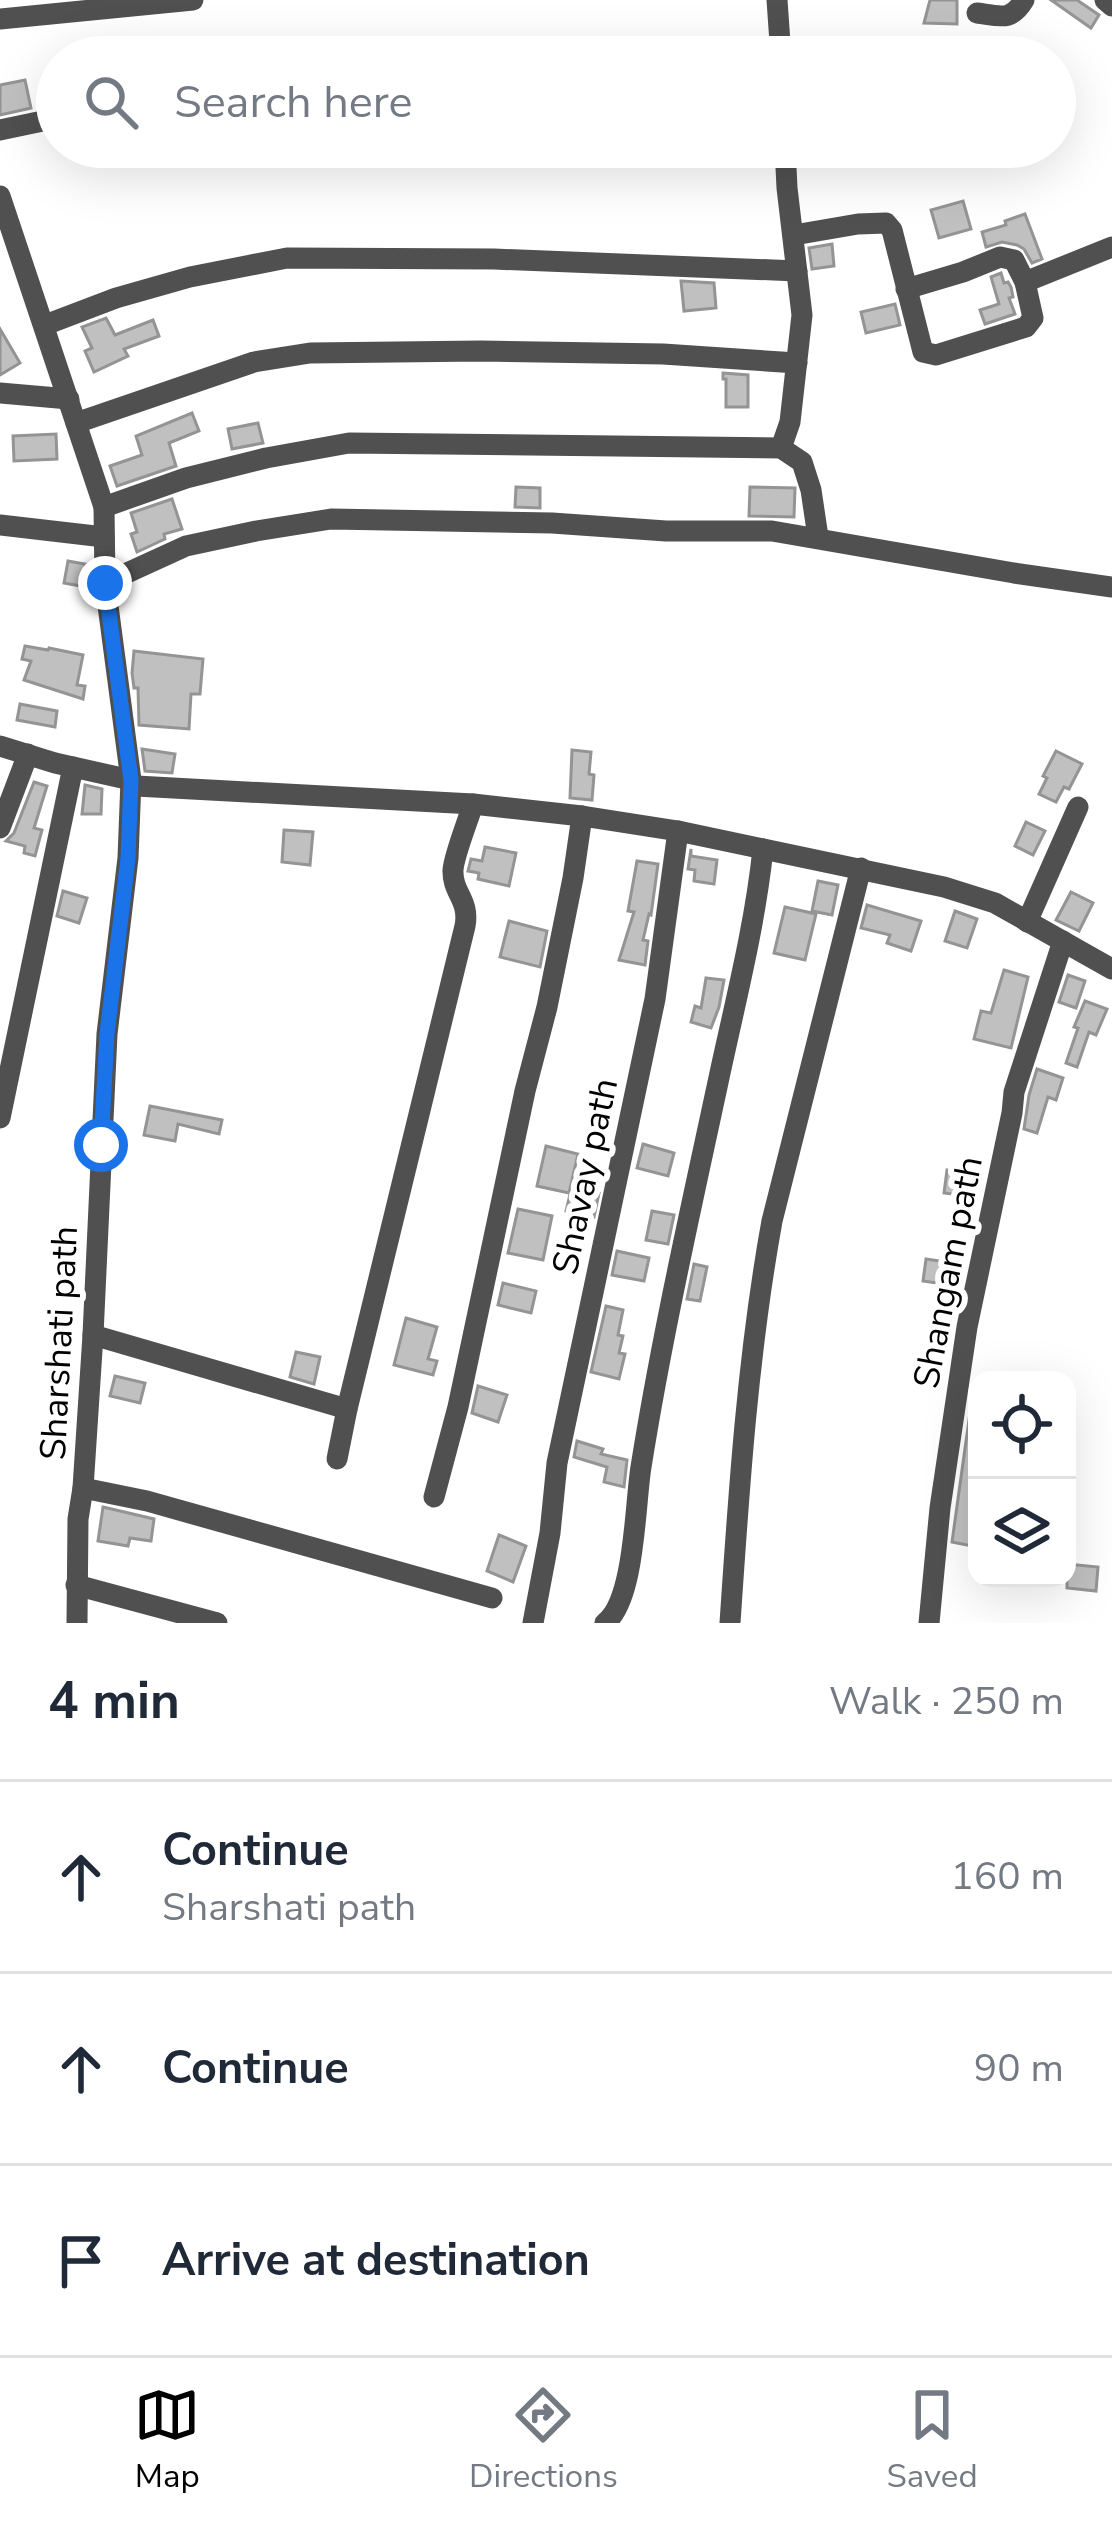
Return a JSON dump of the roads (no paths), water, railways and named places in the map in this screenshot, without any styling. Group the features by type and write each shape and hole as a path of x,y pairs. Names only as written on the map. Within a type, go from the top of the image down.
{"street":[{"path":"0,19 193,0"},
{"path":"777,0 780,36"},
{"path":"977,13 1010,16 1024,0"},
{"path":"0,130 36,122"},
{"path":"781,448 790,422 802,315 786,168"},
{"name":"Sharshati path","path":"0,196 104,507 105,583 131,780 128,858 107,1034 93,1334 78,1519 77,1623"},
{"path":"794,235 886,223 892,230 906,290 922,352 935,355 1026,327 1033,318 1025,282 1014,260 1000,257 906,290"},
{"path":"1025,282 1112,247"},
{"path":"45,325 172,282 287,258 494,260 797,272"},
{"path":"76,423 254,362 310,353 663,354 797,363"},
{"path":"0,393 69,399"},
{"path":"104,507 206,473 349,443 781,448 802,462 812,490 818,537"},
{"path":"105,583 186,546 331,519 772,531 1112,587"},
{"path":"0,525 104,537"},
{"path":"0,746 131,780 136,786 473,804 678,831 944,886 995,903 1112,969"},
{"path":"0,828 28,754"},
{"path":"0,1118 73,767"},
{"path":"337,1459 465,926 467,908 453,870 473,804"},
{"path":"1028,922 1078,808"},
{"path":"434,1497 547,1007 582,816"},
{"name":"Shavay path","path":"532,1623 550,1533 557,1463 655,999 678,831"},
{"path":"605,1623 616,1613 637,1523 640,1472 763,849"},
{"path":"730,1623 742,1456 772,1220 861,868"},
{"name":"Shangam path","path":"929,1623 940,1508 967,1327 1014,1092 1063,941"},
{"path":"93,1334 347,1409"},
{"path":"83,1488 147,1501 492,1598"},
{"path":"76,1585 217,1623"}]}
